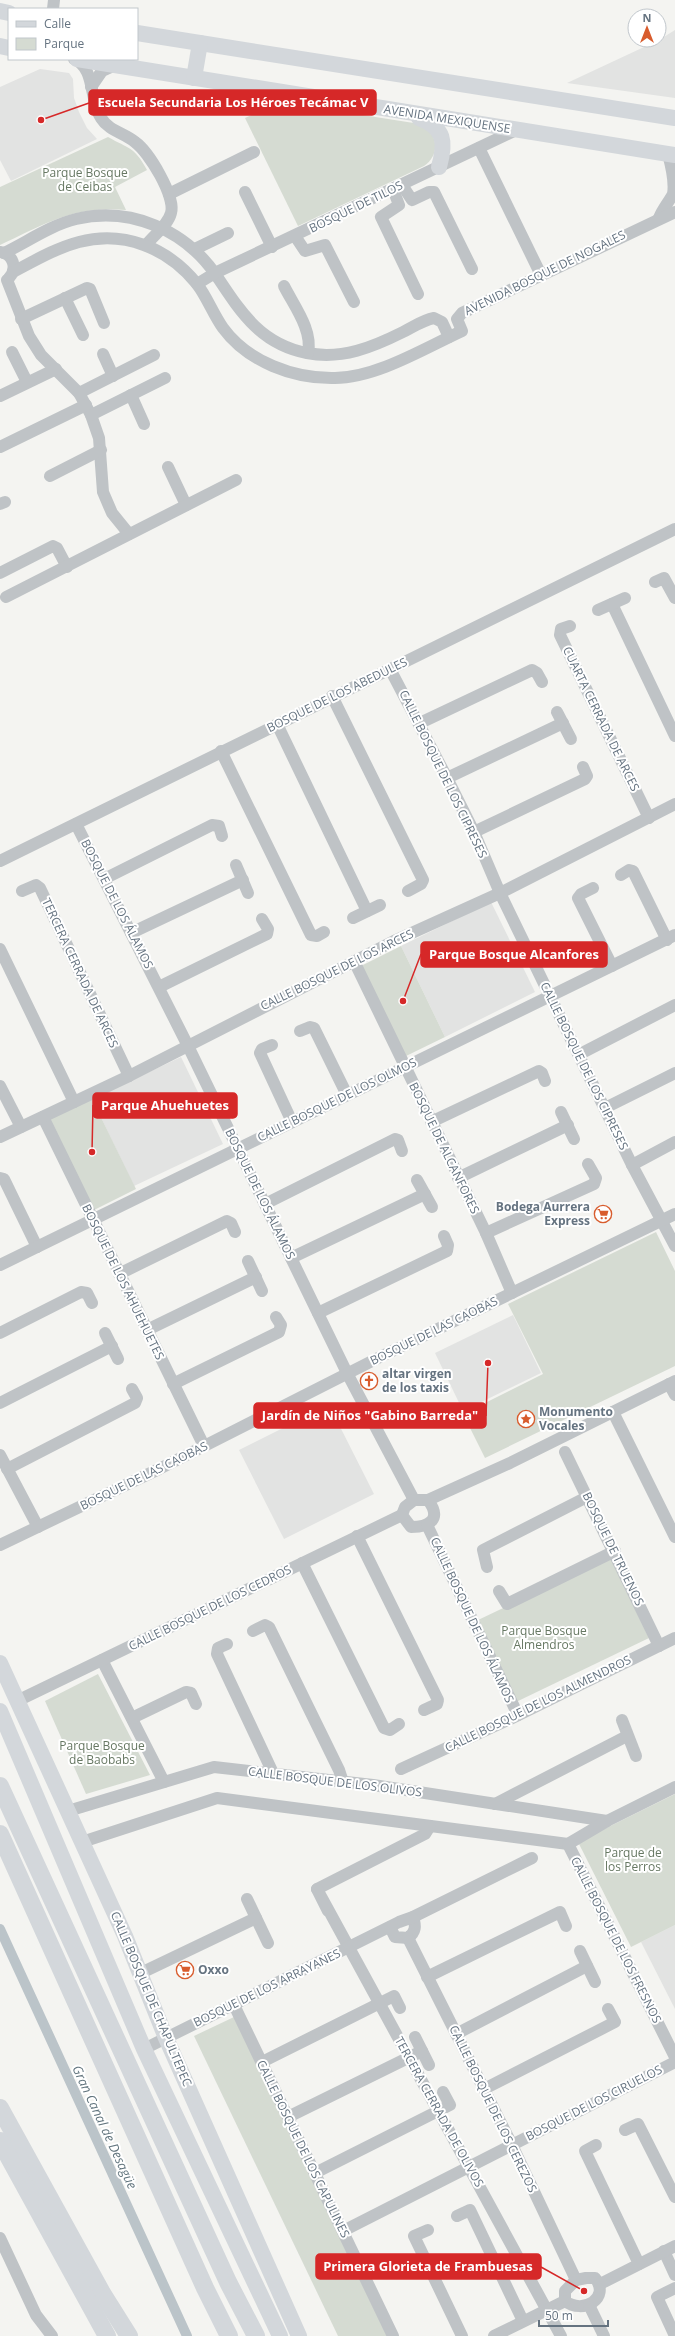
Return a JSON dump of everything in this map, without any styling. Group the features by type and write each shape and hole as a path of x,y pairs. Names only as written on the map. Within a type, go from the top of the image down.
{"highway":[{"path":"0,1786 225,2275 256,2336"},
{"path":"0,1834 205,2288 229,2336"},
{"path":"0,2108 102,2293 129,2336"},
{"path":"0,2141 107,2336"}],"main road":[{"path":"138,33 675,118"},
{"path":"194,78 200,43"},
{"name":"AVENIDA MEXIQUENSE","path":"83,60 672,154"},
{"path":"397,110 428,122 440,132 443,153 439,167"},
{"name":"CALLE BOSQUE DE CHAPULTEPEC","path":"0,1663 141,1973 166,2038 299,2336"},
{"name":"CALLE BOSQUE DE CHAPULTEPEC","path":"0,1711 29,1775 144,2049 280,2336"}],"street":[{"path":"76,60 81,62 88,74 92,98 100,118 111,129 143,147 169,194 172,206 171,215 146,244"},
{"path":"91,87 102,71 115,65"},
{"name":"BOSQUE DE TILOS","path":"197,284 516,130"},
{"path":"479,148 541,275"},
{"path":"169,194 254,152"},
{"path":"659,218 663,206 673,194 674,179 672,154"},
{"path":"398,187 412,200 434,192 472,269"},
{"path":"398,187 399,205 381,217 418,294"},
{"path":"245,192 272,247"},
{"name":"AVENIDA BOSQUE DE NOGALES","path":"7,278 53,252 79,242 126,240 146,244 174,261 197,284 224,329 246,350 271,366 286,372 335,378 361,375 462,331 457,321 459,315 659,218 675,212"},
{"path":"129,534 112,513 103,492 99,438 89,410 79,393 41,355 29,336 21,319 7,278 13,261 2,252 59,225 86,217 123,217 161,228 175,234 195,249 215,274 242,314 260,331 281,344 308,353 336,354 357,352 434,318 442,322 449,337"},
{"path":"195,249 228,233"},
{"path":"295,236 305,251 325,245 354,302"},
{"path":"284,286 308,334 310,343 308,353"},
{"path":"21,319 84,289 90,289 104,323"},
{"path":"65,298 83,335"},
{"path":"12,352 27,382"},
{"path":"103,354 113,376"},
{"path":"79,393 154,355"},
{"path":"2,390 27,382 56,369"},
{"path":"0,447 89,410 131,395 165,378"},
{"path":"131,395 144,424"},
{"path":"50,476 101,450"},
{"path":"168,467 186,505"},
{"path":"6,597 236,480"},
{"name":"BOSQUE DE LOS ABEDULES","path":"0,861 332,696 675,529"},
{"path":"0,573 53,546 57,548 66,567"},
{"path":"655,582 664,578 675,598"},
{"path":"598,610 625,598"},
{"path":"612,604 675,736"},
{"name":"CUARTA CERRADA DE ARCES","path":"570,626 561,629 560,635 649,818"},
{"name":"CALLE BOSQUE DE LOS CIPRESES","path":"390,669 420,723 474,832 500,893 580,1054 632,1165 675,1246"},
{"path":"420,723 532,670 537,673 542,682"},
{"path":"332,696 423,880 421,884 408,891"},
{"path":"447,778 560,717 571,739"},
{"path":"277,724 368,911"},
{"path":"221,751 311,935 317,936 324,932"},
{"path":"474,832 585,779 587,776 583,767"},
{"name":"CALLE BOSQUE DE LOS ARCES","path":"0,1137 129,1076 354,961 500,893 649,818 673,809"},
{"name":"BOSQUE DE LOS ÁLAMOS","path":"76,824 188,1046 265,1204 296,1256 347,1374 414,1500"},
{"path":"104,880 212,825 219,826 222,836"},
{"path":"236,865 248,893"},
{"path":"621,875 629,870 632,871 671,937"},
{"path":"132,934 242,880"},
{"name":"TERCERA CERRADA DE ARCES","path":"22,891 36,885 40,888 129,1076"},
{"path":"593,888 581,894 578,898 612,966"},
{"path":"353,918 380,905"},
{"path":"158,987 267,934 268,929 262,919"},
{"name":"CALLE BOSQUE DE LOS OLMOS","path":"0,1265 671,937"},
{"path":"0,949 74,1102"},
{"name":"BOSQUE DE ALCANFORES","path":"354,961 486,1233 512,1293"},
{"path":"580,1054 675,1005"},
{"path":"300,1032 313,1026 347,1095"},
{"path":"272,1045 262,1050 260,1053 292,1122"},
{"path":"431,1122 539,1071 542,1073 546,1081"},
{"path":"605,1108 675,1073"},
{"path":"0,1086 21,1128"},
{"path":"561,1112 574,1139"},
{"name":"BOSQUE DE LOS AHUEHUETES","path":"43,1117 204,1446"},
{"path":"458,1178 568,1126"},
{"path":"265,1204 395,1139 398,1140 402,1151"},
{"path":"632,1165 675,1142"},
{"path":"486,1233 594,1184 596,1178 588,1164"},
{"path":"0,1178 4,1179 37,1247"},
{"path":"417,1180 432,1207"},
{"path":"296,1256 425,1194"},
{"name":"BOSQUE DE LAS CAOBAS","path":"0,1546 675,1214"},
{"path":"119,1274 227,1221 231,1222 235,1232"},
{"path":"321,1311 447,1251 448,1245 444,1236"},
{"path":"248,1261 262,1291"},
{"path":"147,1330 256,1277"},
{"path":"0,1333 81,1292 87,1293 92,1303"},
{"path":"173,1384 279,1332 281,1325 276,1318"},
{"path":"105,1333 118,1359"},
{"path":"0,1403 112,1346"},
{"path":"428,1500 435,1513 434,1519 427,1525 411,1527 402,1515 405,1507 414,1500 428,1500 510,1463 672,1382 675,1395"},
{"path":"6,1469 135,1403 136,1398 132,1390"},
{"path":"613,1412 675,1537"},
{"name":"BOSQUE DE TRUENOS","path":"565,1452 615,1551 659,1646"},
{"path":"0,1455 6,1469 38,1527"},
{"path":"487,1567 483,1550 587,1497"},
{"name":"CALLE BOSQUE DE LOS CEDROS","path":"17,1701 402,1515"},
{"name":"CALLE BOSQUE DE LOS ÁLAMOS","path":"427,1525 518,1715"},
{"path":"357,1536 438,1700 437,1704 424,1710"},
{"path":"499,1591 507,1604 615,1551"},
{"path":"302,1563 384,1728 390,1730 399,1724"},
{"path":"253,1631 265,1625 269,1627 339,1770 343,1782"},
{"name":"CALLE BOSQUE DE LOS ALMENDROS","path":"401,1769 518,1715 675,1638"},
{"path":"227,1644 218,1648 217,1654 273,1773"},
{"path":"102,1660 164,1782"},
{"path":"132,1718 186,1692 191,1693 196,1704"},
{"path":"622,1720 636,1756"},
{"path":"495,1804 627,1736"},
{"name":"CALLE BOSQUE DE LOS OLIVOS","path":"68,1811 214,1767 343,1782 607,1821"},
{"path":"82,1842 217,1798 568,1844 607,1821 675,1787"},
{"path":"328,1911 317,1889 425,1834 430,1826"},
{"name":"CALLE BOSQUE DE LOS FRESNOS","path":"568,1844 675,2057"},
{"path":"390,1927 395,1937 408,1938 415,1930 416,1925 413,1917 532,1858"},
{"name":"TERCERA CERRADA DE OLIVOS","path":"317,1889 561,2336"},
{"path":"247,1899 268,1944"},
{"path":"427,1977 560,1912 566,1926"},
{"name":"BOSQUE DE LOS ARRAYANES","path":"144,2049 406,1918 413,1917"},
{"path":"141,1973 256,1918"},
{"name":"CALLE BOSQUE DE LOS CEREZOS","path":"408,1938 512,2145 576,2280"},
{"path":"580,1951 595,1982"},
{"path":"456,2034 587,1966"},
{"path":"262,2062 394,1996 400,2008"},
{"name":"CALLE BOSQUE DE LOS CAPULINES","path":"234,2005 393,2336"},
{"path":"484,2089 615,2022 608,2009"},
{"path":"415,2037 429,2065"},
{"path":"288,2117 422,2051"},
{"name":"BOSQUE DE LOS CIRUELOS","path":"343,2231 675,2062"},
{"path":"315,2173 450,2105 443,2092"},
{"path":"625,2130 638,2124 675,2197"},
{"path":"596,2145 585,2151 639,2264"},
{"path":"457,2216 470,2210 523,2322"},
{"path":"428,2230 414,2236 462,2336"},
{"path":"0,2238 36,2315 52,2336"},
{"path":"600,2284 675,2246"},
{"path":"664,2251 675,2275"},
{"path":"595,2278 600,2284 598,2296 589,2305 579,2308 570,2305 565,2301 565,2291 576,2280 595,2278"},
{"path":"675,2288 657,2297 675,2336"},
{"path":"498,2335 565,2301"},
{"path":"589,2305 604,2336"}],"shaded area":[{"path":"675,30 675,98 567,83 642,48 667,48 667,35"},
{"path":"40,69 69,73 73,79 74,98 79,112 87,128 97,139 11,181 0,160 0,87"},
{"path":"491,902 535,992 445,1037 401,946"},
{"path":"181,1057 223,1144 134,1186 92,1099"},
{"path":"513,1315 541,1373 463,1411 435,1353"},
{"path":"329,1405 374,1494 284,1539 239,1450"},
{"path":"675,1925 675,2009 641,1942"}],"green space":[{"path":"280,102 420,124 431,133 434,138 435,150 433,156 424,166 298,226 245,118"},
{"name":"Parque Bosque de Ceibas","path":"108,137 134,152 147,170 115,187 126,210 91,210 75,213 46,223 0,245 0,187"},
{"path":"401,946 445,1037 406,1056 361,966"},
{"path":"92,1099 136,1189 94,1210 49,1119"},
{"path":"656,1232 675,1271 675,1366 485,1458 463,1414 543,1374 508,1304"},
{"name":"Parque Bosque Almendros","path":"610,1557 649,1638 516,1702 476,1621"},
{"name":"Parque Bosque de Baobabs","path":"98,1674 150,1775 86,1794 45,1701"},
{"name":"Parque de los Perros","path":"675,1794 675,1925 631,1947 578,1842"},
{"path":"234,2017 387,2336 338,2336 194,2036"}],"waterway":[{"name":"Gran Canal de Desagüe","path":"0,1929 187,2336"}],"place":[{"name":"Escuela Secundaria Los Héroes Tecámac V","path":"41,120"},
{"name":"Parque Bosque Alcanfores","path":"403,1001"},
{"name":"Parque Ahuehuetes","path":"92,1152"},
{"name":"Bodega Aurrera Express","path":"603,1214"},
{"name":"Jardín de Niños \"Gabino Barreda\"","path":"488,1363"},
{"name":"altar virgen de los taxis","path":"369,1381"},
{"name":"Monumento Vocales","path":"526,1419"},
{"name":"Oxxo","path":"185,1970"},
{"name":"Primera Glorieta de Frambuesas","path":"584,2291"}]}
